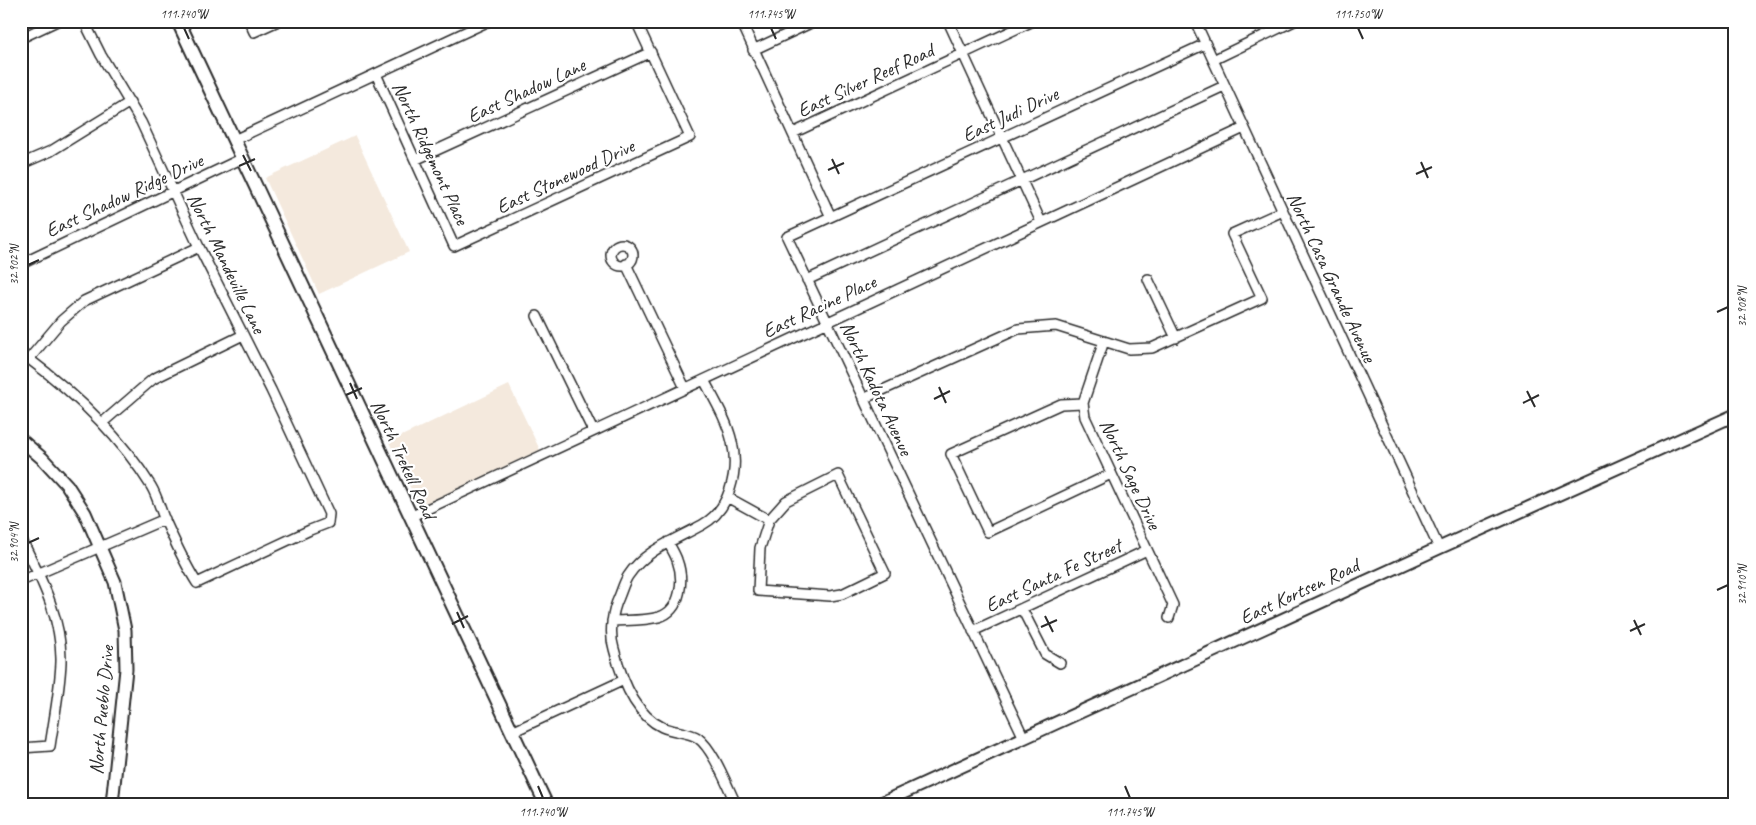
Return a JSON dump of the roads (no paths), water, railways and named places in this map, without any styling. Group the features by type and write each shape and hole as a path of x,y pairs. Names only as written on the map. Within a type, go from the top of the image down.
{"main road":[{"name":"North Trekell Road","path":"178,21 546,804"}],"street":[{"path":"21,38 57,21"},
{"name":"North Mandeville Lane","path":"84,21 101,55 141,122 198,247 272,390 329,514 328,523 197,583 165,519"},
{"path":"249,21 254,32 278,21"},
{"path":"234,140 489,21"},
{"path":"636,21 651,52"},
{"path":"740,21 830,216"},
{"path":"753,50 814,21"},
{"path":"948,21 1042,222"},
{"name":"East Silver Reef Road","path":"793,133 1033,21"},
{"name":"North Casa Grande Avenue","path":"1194,21 1439,548"},
{"path":"1212,60 1294,21"},
{"name":"East Judi Drive","path":"830,216 1205,44"},
{"name":"East Stonewood Drive","path":"454,246 690,137 651,52"},
{"name":"East Shadow Lane","path":"415,160 651,52"},
{"name":"North Ridgemont Place","path":"376,74 454,246"},
{"path":"807,280 1224,86"},
{"path":"21,164 52,151 130,102"},
{"name":"East Racine Place","path":"410,517 1244,128"},
{"name":"East Shadow Ridge Drive","path":"21,264 243,158"},
{"path":"863,399 1018,329 1056,326 1129,349 1152,348 1176,338 1262,298 1232,234 1282,211"},
{"name":"North Kadota Avenue","path":"830,216 787,237 1024,738"},
{"path":"21,581 165,519 152,488 135,463 102,422 52,376 29,359 61,321 84,301 198,247"},
{"path":"626,264 685,388"},
{"path":"1148,279 1176,338"},
{"path":"538,316 593,431"},
{"path":"102,422 153,379 243,335"},
{"name":"North Sage Drive","path":"1104,341 1083,403 1085,417 1173,605 1170,618"},
{"path":"704,380 732,442 734,463 727,497 715,515 704,524 646,555 628,576 617,600 612,621 613,647 624,680 638,708 661,726 698,738 713,756 736,804"},
{"path":"1083,403 1061,404 950,454 988,532 1112,474"},
{"name":"East Kortsen Road","path":"879,804 1735,415"},
{"name":"North Pueblo Drive","path":"21,440 43,459 66,485 85,513 101,546 115,582 125,630 126,669 112,804"},
{"path":"838,475 885,573 842,594 830,596 758,590 760,548 769,520 786,501 838,475"},
{"path":"727,497 769,520"},
{"path":"21,538 53,609 59,636 61,662 50,746 21,748"},
{"path":"612,621 661,617 672,610 678,600 681,575 677,560 668,542"},
{"name":"East Santa Fe Street","path":"973,631 1147,550"},
{"path":"1022,608 1045,654 1060,663"},
{"path":"512,732 624,680"}]}
